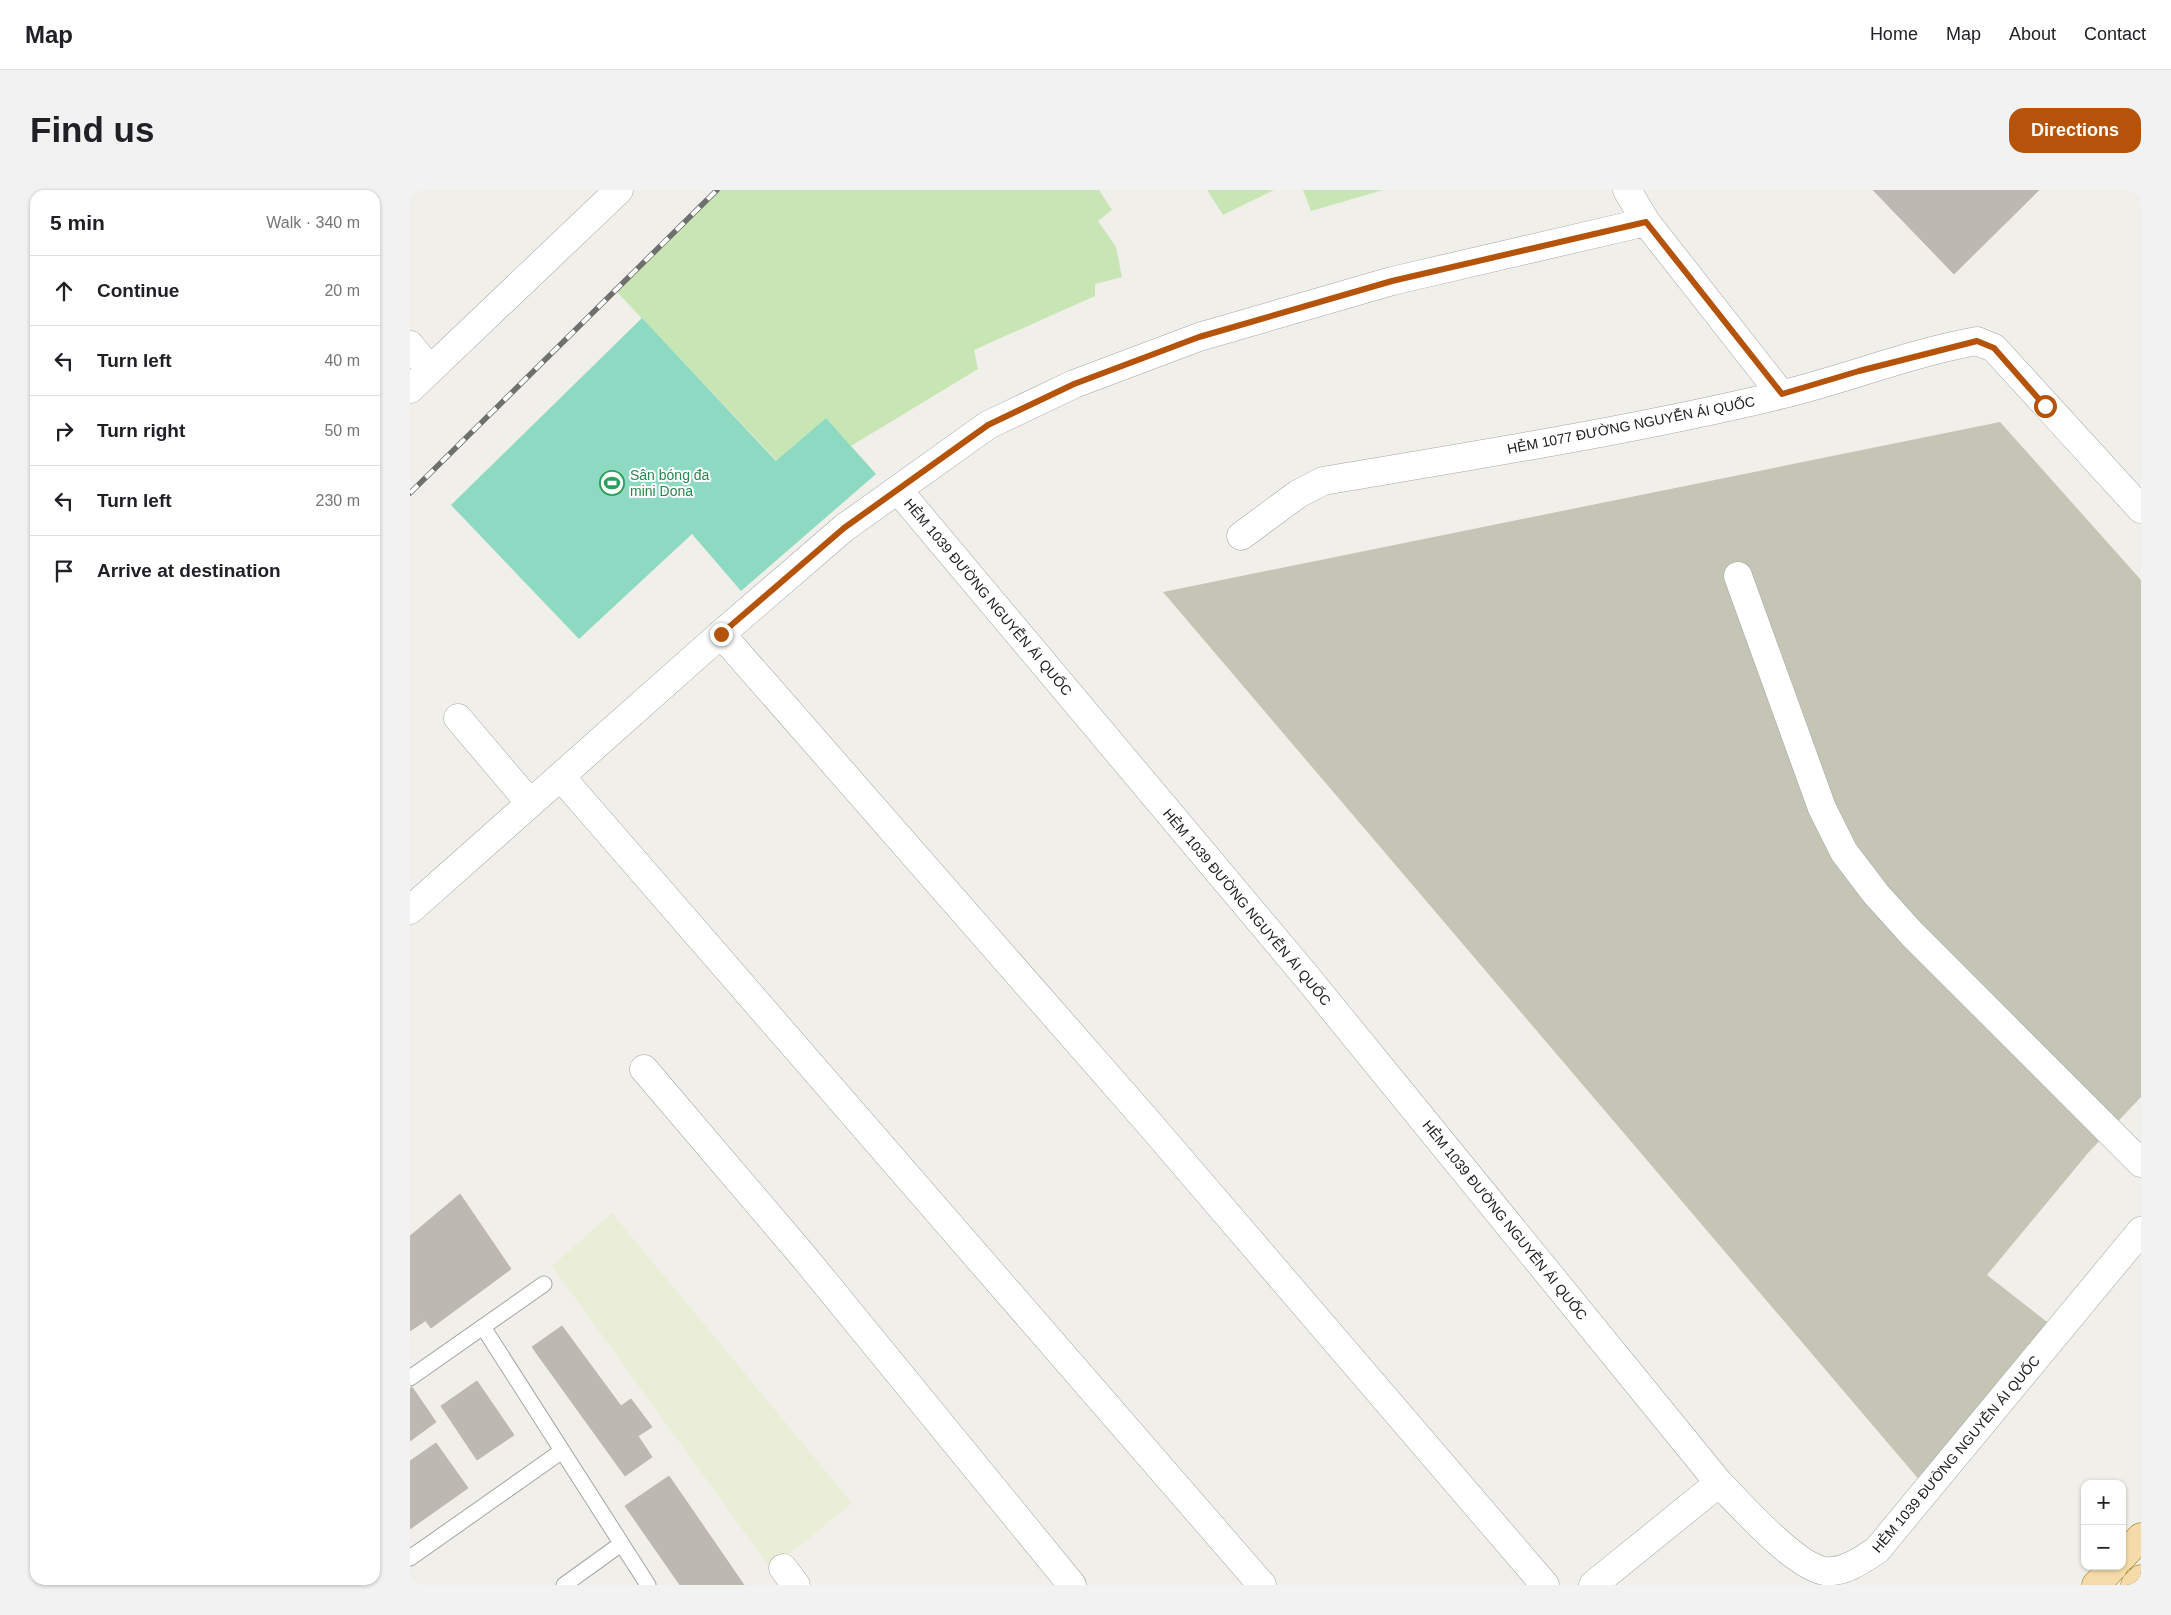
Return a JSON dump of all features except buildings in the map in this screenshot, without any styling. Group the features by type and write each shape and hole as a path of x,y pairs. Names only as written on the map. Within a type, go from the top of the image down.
{"main road":[{"path":"2126,1553 2141,1537"},
{"path":"2096,1585 2110,1570"},
{"path":"2135,1585 2141,1579"}],"street":[{"path":"410,389 619,190"},
{"path":"1627,190 1646,222 1782,394"},
{"path":"410,910 721,634 844,528 988,425 1074,384 1199,337 1392,281 1646,222"},
{"name":"HẺM 1077 ĐƯỜNG NGUYỄN ÁI QUỐC","path":"1241,536 1298,494 1323,481 1620,430 1782,394 1859,371 1977,341 1994,348 2141,509"},
{"path":"410,346 430,370"},
{"name":"HẺM 1039 ĐƯỜNG NGUYỄN ÁI QUỐC","path":"898,490 1306,976 1719,1483 1794,1558 1824,1571 1849,1568 1877,1550 2141,1232"},
{"path":"1738,576 1822,808 1844,852 1876,894 1912,934 2141,1163"},
{"path":"721,634 1148,1122 1545,1585"},
{"path":"458,718 530,803"},
{"path":"561,777 1262,1585"},
{"path":"644,1069 804,1257 1072,1585"},
{"path":"1593,1585 1719,1483"}],"lane":[{"path":"410,1378 544,1284"},
{"path":"483,1327 648,1585"},
{"path":"410,1558 562,1451"},
{"path":"564,1585 622,1544"}],"shaded area":[{"path":"2000,422 2141,580 2141,1097 2088,1153 1987,1275 2051,1325 1921,1482 1163,592"},
{"path":"612,1213 852,1503 771,1569 552,1266"}],"green space":[{"path":"720,190 1099,190 1112,210 1098,221 1116,247 1122,277 1095,284 1095,296 974,350 978,369 851,446 826,418 777,461 617,292"},
{"path":"1207,190 1274,190 1223,215"},
{"path":"1303,190 1383,190 1311,211"},
{"name":"Sân bóng đa mini Dona","path":"642,318 776,461 826,418 876,474 741,591 692,534 579,639 451,505"}],"railway":[{"path":"410,493 717,190"}],"place":[{"name":"Sân bóng đa mini Dona","path":"612,483"}],"route":[{"path":"721,634 844,528 988,425 1074,384 1199,337 1392,281 1646,222 1782,394 1859,371 1959,344 1977,341 1994,348 2045,406"}]}
